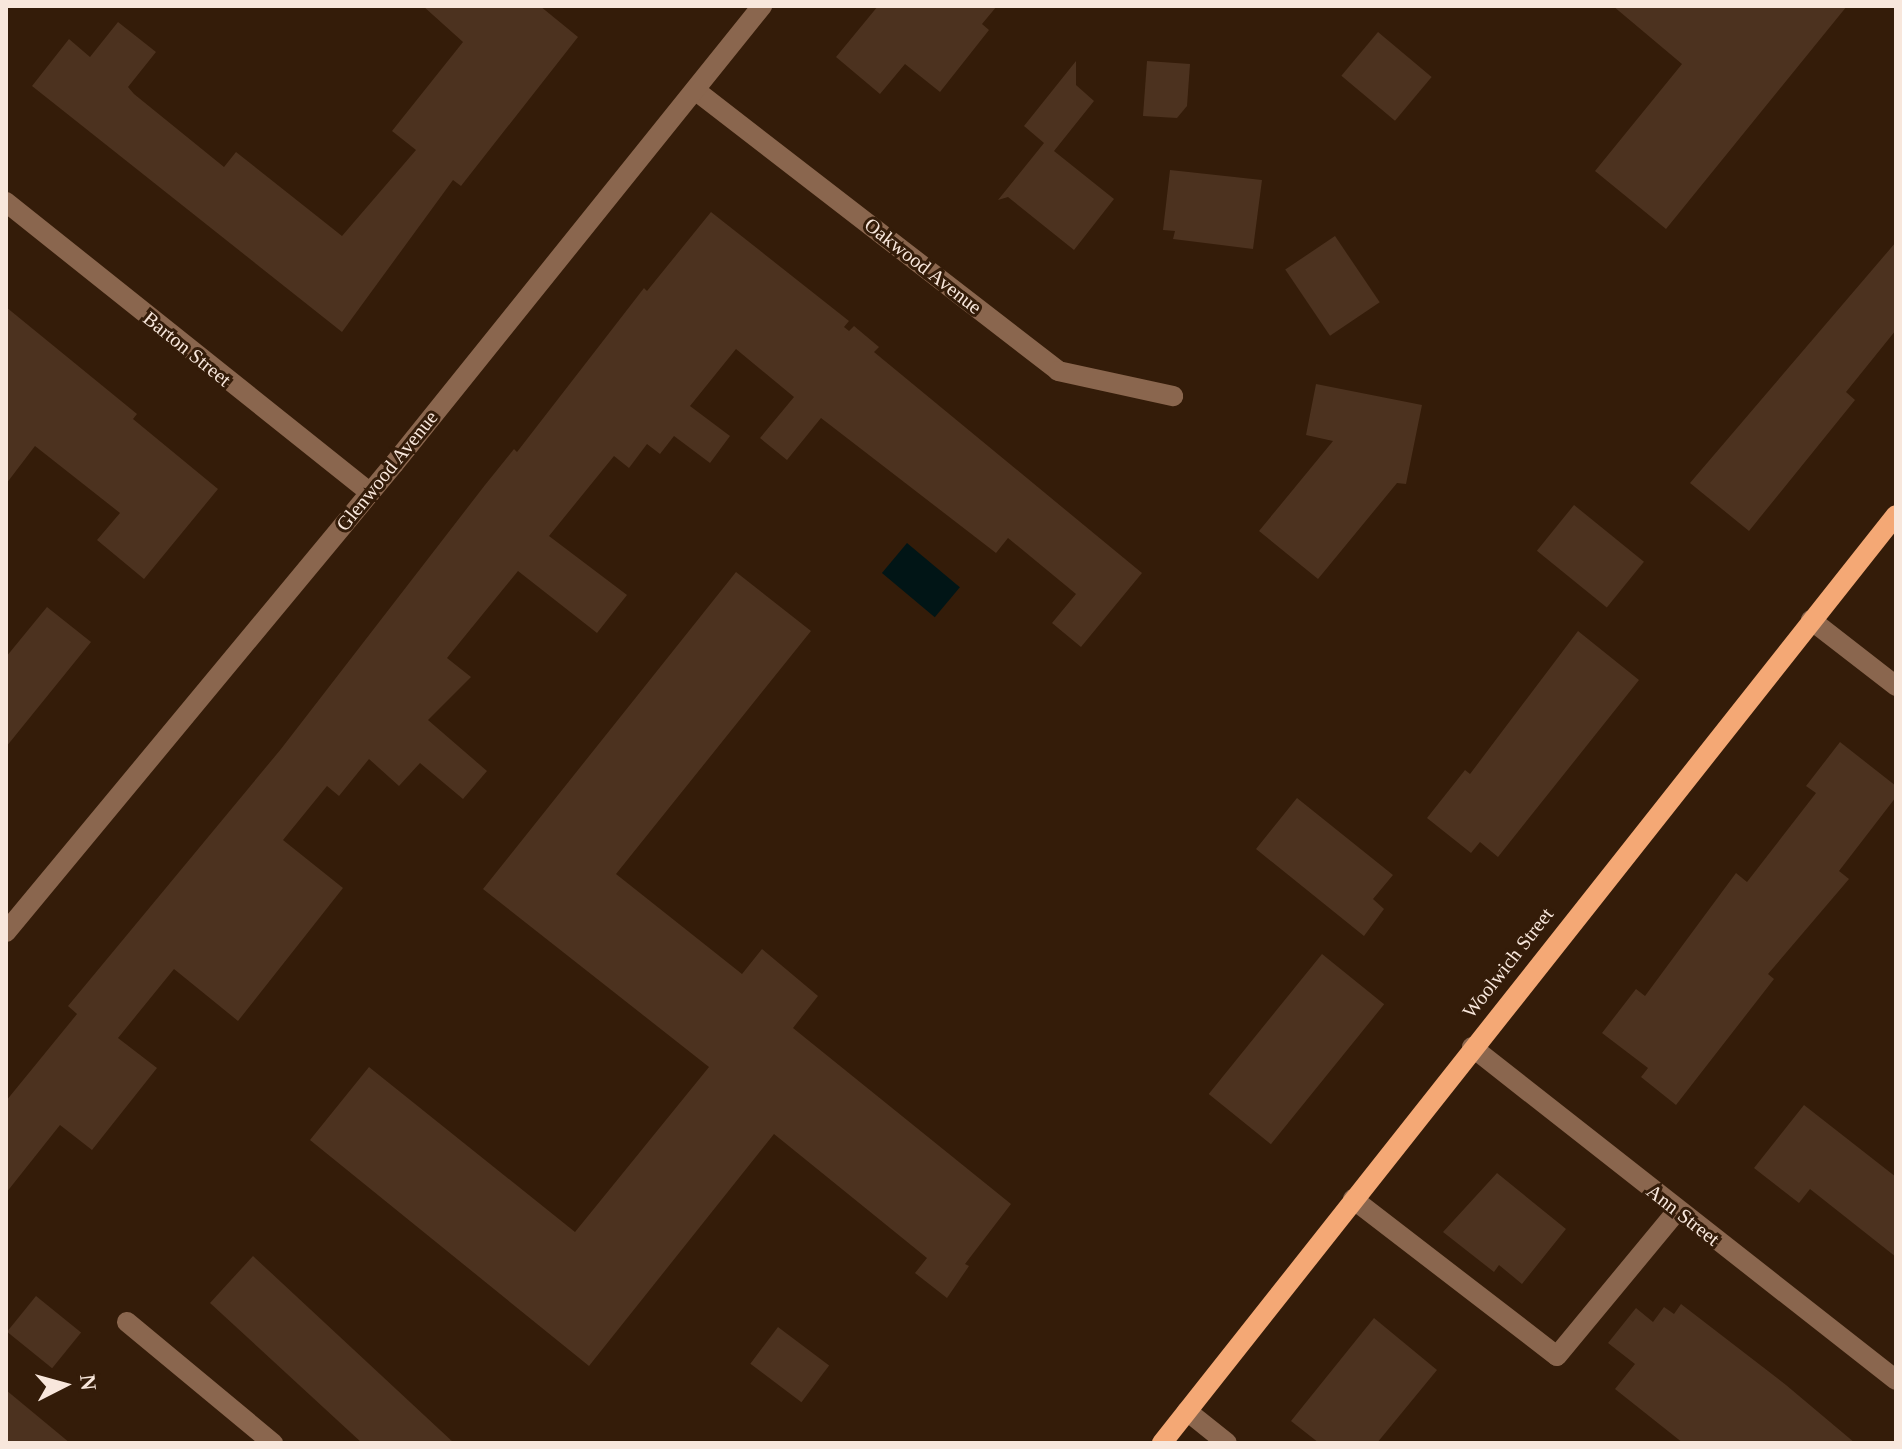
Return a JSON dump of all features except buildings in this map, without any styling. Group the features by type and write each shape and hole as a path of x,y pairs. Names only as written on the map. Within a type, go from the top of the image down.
{"main road":[{"name":"Woolwich Street","path":"1162,1443 1472,1047 1896,515"}],"street":[{"name":"Glenwood Avenue","path":"6,932 370,493 762,6"},
{"name":"Oakwood Avenue","path":"695,90 1058,371 1173,396"},
{"name":"Barton Street","path":"6,202 370,493"},
{"path":"1811,620 1896,686"},
{"name":"Ann Street","path":"1472,1047 1896,1380"},
{"path":"1353,1199 1557,1356 1677,1211"},
{"path":"127,1322 273,1443"},
{"path":"1187,1411 1227,1443"}],"shaded area":[{"path":"907,543 960,587 935,617 882,573"}]}
